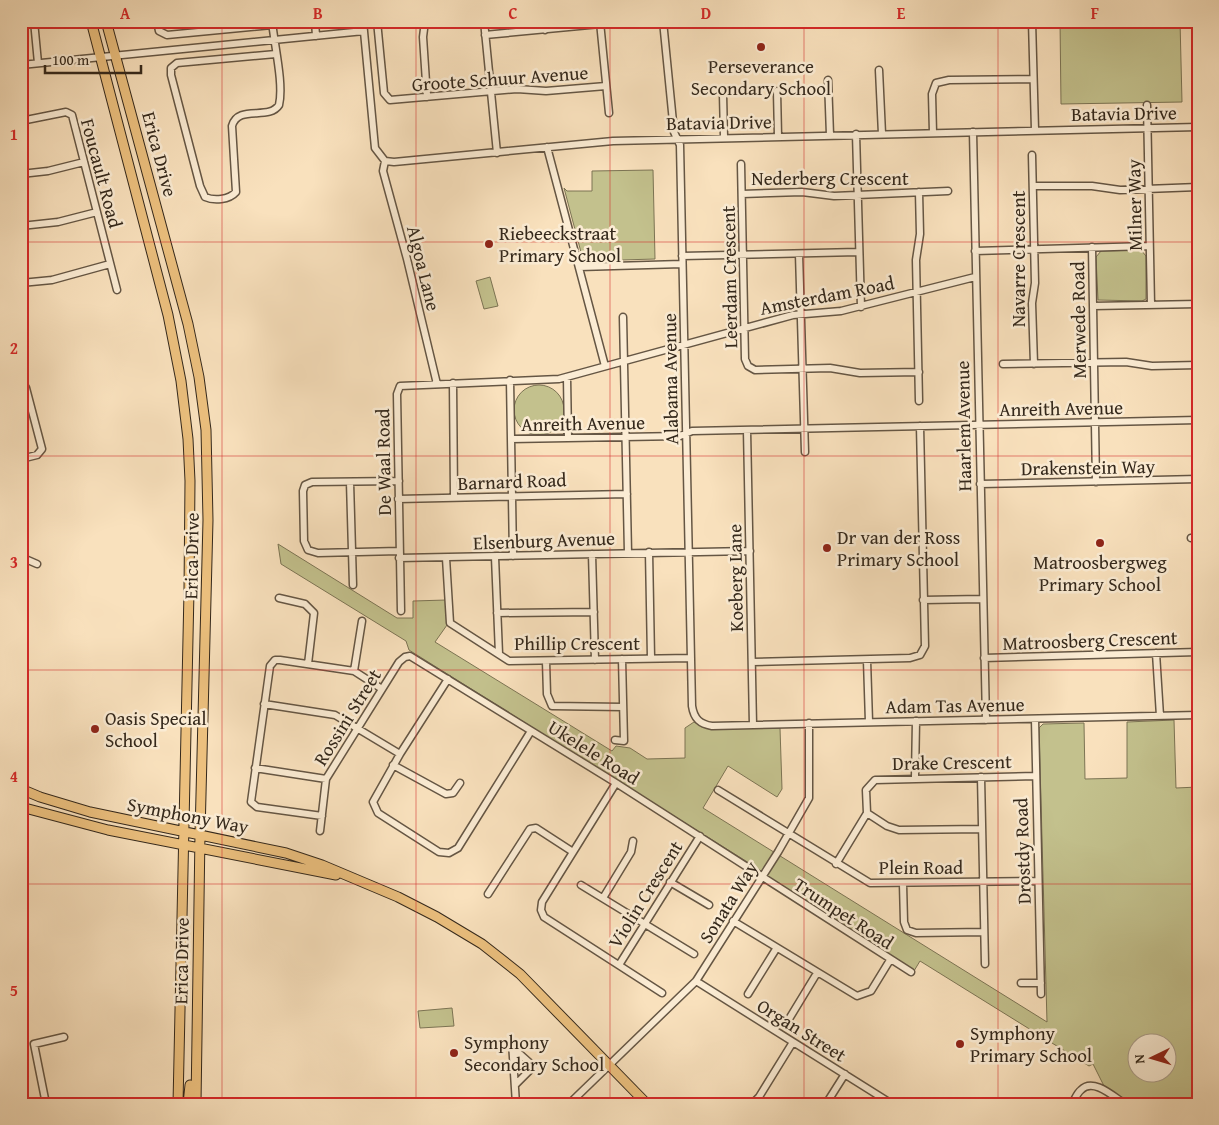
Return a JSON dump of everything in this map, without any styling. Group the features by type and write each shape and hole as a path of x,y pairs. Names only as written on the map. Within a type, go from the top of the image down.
{"main road":[{"name":"Erica Drive","path":"90,21 168,315 186,418 190,481 178,1104"},
{"name":"Erica Drive","path":"106,21 188,324 199,377 206,430 208,520 196,1020 196,1104"},
{"name":"Symphony Way","path":"21,788 66,806 286,853 322,865 346,877 406,901 482,944 539,992 647,1104"},
{"name":"Symphony Way","path":"21,807 108,830 346,877"},
{"path":"188,1104 196,1020"}],"street":[{"path":"34,21 38,63"},
{"path":"156,21 159,31 166,35 272,23 276,54 280,100 278,108 273,111 241,115 232,123 236,192 228,197 214,199 205,197 200,186 175,94 170,73 171,68 177,63 276,54"},
{"path":"315,21 316,36"},
{"path":"363,21 376,148 385,160"},
{"name":"Groote Schuur Avenue","path":"377,21 384,93 386,98 396,101 524,88 546,91 606,86"},
{"path":"425,21 423,37 427,97"},
{"path":"484,21 497,152"},
{"path":"544,21 545,30"},
{"path":"485,36 632,21"},
{"name":"Alabama Avenue","path":"663,21 674,132 680,145 693,714 704,725 712,726"},
{"path":"1032,21 1035,130"},
{"path":"600,23 609,113"},
{"path":"21,65 364,31"},
{"path":"879,70 882,134"},
{"path":"933,133 932,94 936,84 949,80 1033,78"},
{"path":"828,80 830,135"},
{"path":"777,91 778,136"},
{"path":"723,94 724,137"},
{"name":"Milner Way","path":"1147,105 1151,305"},
{"name":"Foucault Road","path":"21,121 64,112 70,113 117,290"},
{"name":"Batavia Drive","path":"385,160 394,162 613,141 677,138 1198,127"},
{"name":"Haarlem Avenue","path":"973,132 986,720"},
{"path":"856,134 861,307"},
{"path":"547,147 605,366"},
{"name":"Navarre Crescent","path":"1032,155 1036,283 1032,303 1034,364"},
{"name":"Algoa Lane","path":"385,160 383,171 408,259 438,384"},
{"path":"21,174 48,171 84,162"},
{"name":"Leerdam Crescent","path":"741,164 744,328 746,362 750,368 755,370 837,369 860,373 919,372"},
{"path":"1033,186 1092,186 1113,190 1198,188"},
{"name":"Nederberg Crescent","path":"742,194 802,192 824,196 948,191"},
{"name":"Nederberg Crescent","path":"919,192 920,234 917,253 919,401"},
{"path":"21,226 58,222 97,212"},
{"path":"975,251 1149,246"},
{"name":"Merwede Road","path":"1092,248 1096,482"},
{"path":"682,256 858,252"},
{"path":"799,254 805,452"},
{"path":"21,283 52,280 110,264"},
{"path":"579,267 682,264"},
{"name":"Amsterdam Road","path":"605,366 802,313 841,311 861,307 975,277"},
{"path":"1093,306 1198,304"},
{"path":"623,317 628,553"},
{"path":"1003,364 1126,362 1152,366 1198,365"},
{"name":"De Waal Road","path":"401,611 397,390 403,385 552,380 605,366"},
{"path":"567,377 568,438"},
{"path":"21,380 26,385 42,450 38,455 21,459"},
{"path":"510,380 513,556"},
{"path":"453,383 454,497"},
{"name":"Anreith Avenue","path":"511,439 680,436 692,431 1198,420"},
{"path":"752,662 867,660 910,658 920,655 924,646 920,426"},
{"name":"Koeberg Lane","path":"747,430 753,725"},
{"name":"Drakenstein Way","path":"980,484 1198,479"},
{"path":"353,585 350,482 399,480"},
{"name":"Elsenburg Avenue","path":"350,482 312,482 305,485 303,491 304,541 308,550 313,553 353,552 446,558 750,550"},
{"name":"Barnard Road","path":"398,499 627,494"},
{"path":"649,552 651,658"},
{"path":"592,554 595,660"},
{"path":"495,556 499,654"},
{"path":"21,557 37,564"},
{"name":"Phillip Crescent","path":"446,558 450,623 509,661 691,658"},
{"path":"279,598 305,604 314,613 308,664"},
{"path":"923,600 982,599"},
{"path":"498,613 594,612"},
{"path":"354,671 362,622"},
{"name":"Matroosberg Crescent","path":"984,658 1198,652"},
{"path":"1156,653 1160,716"},
{"name":"Ukelele Road","path":"408,656 616,783 762,876"},
{"name":"Rossini Street","path":"320,831 326,779 399,662 408,656"},
{"path":"615,740 624,741 622,659"},
{"path":"322,816 253,805 250,799 272,662 280,660 354,671 382,689"},
{"path":"867,660 868,722"},
{"path":"546,661 547,694 552,706 623,707"},
{"path":"448,680 373,798 375,810 439,852 449,853 458,848 532,732"},
{"path":"264,704 335,715 400,754"},
{"name":"Adam Tas Avenue","path":"712,726 1198,715"},
{"name":"Drostdy Road","path":"1035,719 1037,880 1041,994"},
{"path":"916,721 916,777"},
{"name":"Sonata Way","path":"569,1104 696,981 790,833 809,798 809,723"},
{"path":"393,765 446,794 453,793 460,783"},
{"path":"255,768 326,779"},
{"name":"Drake Crescent","path":"867,813 866,790 871,782 880,778 1035,776"},
{"path":"981,777 986,964"},
{"name":"Violin Crescent","path":"616,783 542,902 541,910 544,917 619,965 700,836"},
{"name":"Plein Road","path":"718,790 790,833 836,864 870,883 904,884 1037,880"},
{"path":"836,864 867,813 887,826 899,830 982,829"},
{"path":"488,894 530,830 536,828 573,852"},
{"path":"603,898 631,852 633,841"},
{"name":"Trumpet Road","path":"762,876 911,972"},
{"path":"670,882 710,905"},
{"path":"904,884 904,922 907,930 916,933 984,932"},
{"path":"581,885 694,954"},
{"path":"733,921 776,949 857,996 871,992 890,960"},
{"path":"748,994 776,949"},
{"path":"619,965 662,993"},
{"path":"789,1019 816,973"},
{"name":"Organ Street","path":"696,981 892,1104"},
{"path":"1021,983 1041,983"},
{"path":"46,1104 34,1044 64,1037"},
{"path":"752,1104 759,1097 793,1042"},
{"path":"516,1084 530,1070 531,1064 512,1045 516,1104"},
{"path":"826,1104 845,1074"},
{"path":"1072,1104 1081,1089 1091,1085 1100,1088 1125,1104"},
{"path":"45,1095 52,1104"}],"shaded area":[{"path":"1060,21 1180,21 1182,102 1061,104"},
{"path":"653,170 655,259 587,261 582,256 564,188 567,191 592,191 592,171"},
{"path":"1141,250 1146,256 1146,299 1142,301 1098,300 1096,257 1101,251"},
{"path":"490,277 498,306 484,309 476,281"},
{"path":"539,385 548,387 559,396 564,410 562,419 553,430 539,435 530,433 519,424 514,410 516,401 525,390"},
{"path":"278,544 397,618 413,618 413,601 446,600 447,625 435,642 612,751 616,746 630,748 647,759 685,758 685,728 694,722 709,729 780,728 782,789 777,797 728,766 703,808 1047,1022 1039,728 1043,724 1084,723 1085,779 1127,778 1127,722 1174,720 1176,788 1198,787 1198,1104 1132,1104 1104,1086 1093,1064 1089,1066 920,961 914,971 769,879 757,868 409,650 406,641 281,564"},
{"path":"452,1008 454,1026 420,1028 418,1011"}],"place":[{"name":"Perseverance Secondary School","path":"761,47"},
{"name":"Riebeeckstraat Primary School","path":"489,244"},
{"name":"Matroosbergweg Primary School","path":"1100,543"},
{"name":"Dr van der Ross Primary School","path":"827,548"},
{"name":"Oasis Special School","path":"95,729"},
{"name":"Symphony Primary School","path":"960,1044"},
{"name":"Symphony Secondary School","path":"454,1053"}]}
